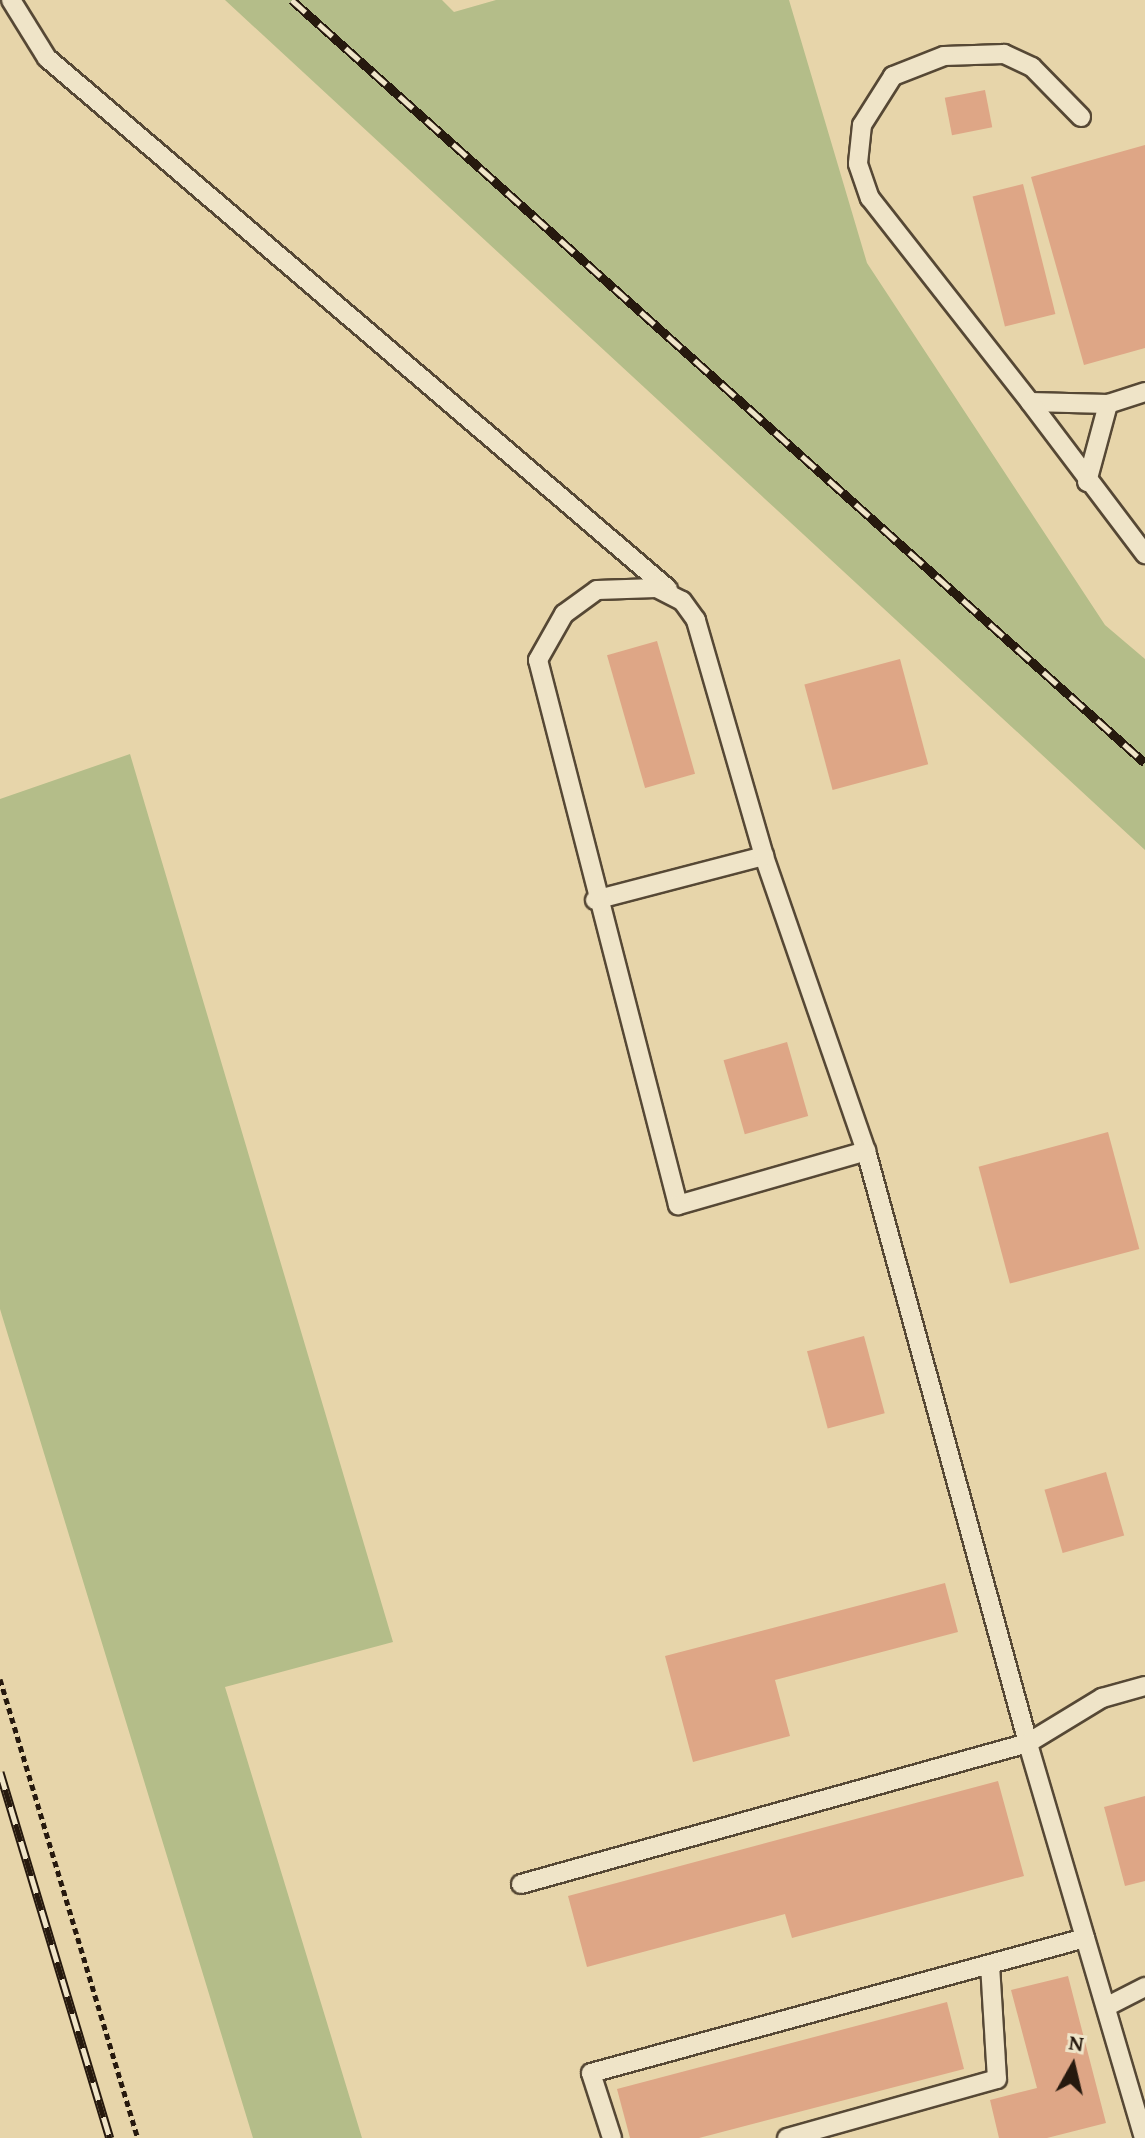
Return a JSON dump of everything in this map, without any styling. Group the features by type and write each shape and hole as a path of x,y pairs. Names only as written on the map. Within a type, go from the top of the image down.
{"lane":[{"path":"11,0 47,58 682,601 696,620 764,856 866,1151 1028,1743 1108,2006 1144,2138"},
{"path":"1081,117 1032,67 1004,54 944,56 893,76 862,125 858,164 870,198 1145,554"},
{"path":"1030,402 1108,404 1145,392"},
{"path":"1087,482 1108,404"},
{"path":"682,601 656,588 597,590 564,614 538,660 595,900 678,1205 866,1151"},
{"path":"595,900 764,856"},
{"path":"521,1884 1028,1743 1102,1698 1145,1686"},
{"path":"612,2138 591,2073 1085,1938"},
{"path":"787,2138 997,2079 990,1966"},
{"path":"1108,2006 1145,1987"}],"path":[{"path":"0,1679 138,2138"}],"green space":[{"path":"225,0 442,0 454,12 496,0 789,0 867,263 1105,625 1145,659 1145,850"},
{"path":"130,754 393,1642 225,1687 362,2138 253,2138 0,1309 0,799"}],"building":[{"path":"985,90 992,127 952,135 945,98"},
{"path":"1145,145 1145,348 1084,365 1031,177"},
{"path":"1023,184 1055,314 1005,327 973,197"},
{"path":"657,641 695,774 645,788 607,655"},
{"path":"900,659 928,764 833,790 804,685"},
{"path":"787,1042 808,1116 745,1134 724,1060"},
{"path":"1108,1132 1139,1249 1010,1284 979,1167"},
{"path":"864,1336 885,1413 828,1429 807,1351"},
{"path":"1106,1472 1124,1535 1063,1553 1044,1490"},
{"path":"945,1583 958,1632 775,1680 790,1736 693,1762 665,1656"},
{"path":"998,1781 1024,1876 792,1938 785,1914 587,1967 568,1896"},
{"path":"1145,1796 1145,1881 1125,1886 1104,1807"},
{"path":"1068,1976 1106,2123 1047,2138 999,2138 990,2100 1037,2088 1011,1990"},
{"path":"947,2002 964,2069 699,2138 630,2138 617,2089"}],"railway":[{"path":"292,0 1145,763"},
{"path":"0,1772 110,2138"}]}
